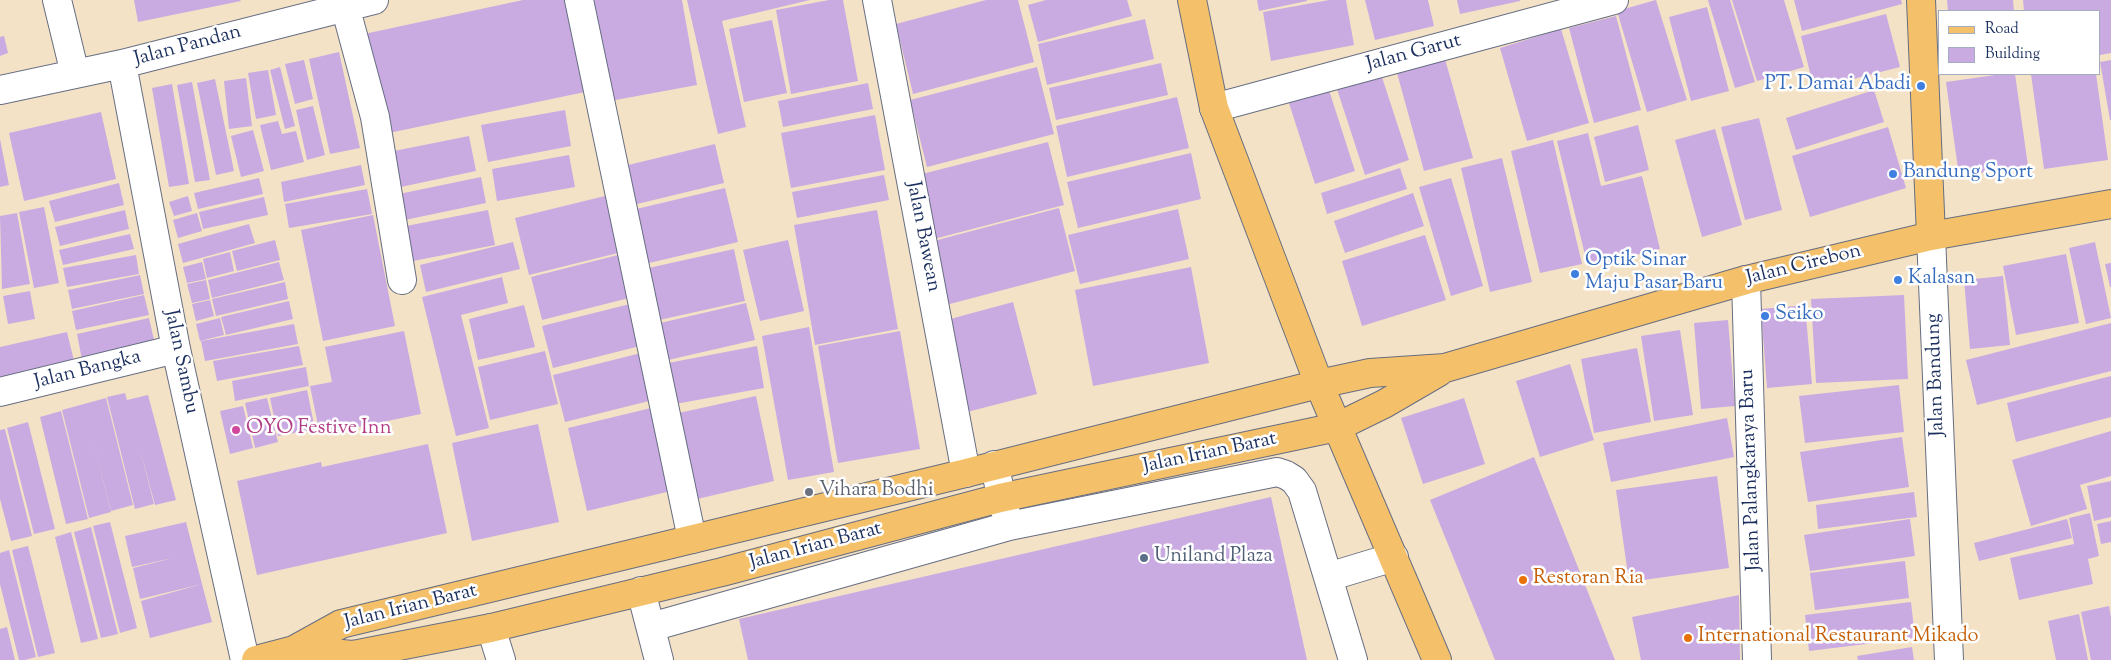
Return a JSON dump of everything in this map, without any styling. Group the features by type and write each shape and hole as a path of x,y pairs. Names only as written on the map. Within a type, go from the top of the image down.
{"main road":[{"path":"1192,0 1214,108 1319,384 1437,660"},
{"name":"Jalan Bandung","path":"1921,0 1931,236"},
{"name":"Jalan Cirebon","path":"1319,384 1370,374 1445,368 1746,280 1931,236 2111,204"},
{"name":"Jalan Cirebon","path":"1337,427 1384,404 1445,368"},
{"name":"Jalan Irian Barat","path":"256,660 294,650 341,624 966,473 1319,384"},
{"name":"Jalan Irian Barat","path":"294,650 353,655 491,628 642,592 1000,498 1337,427"},
{"path":"631,553 642,592"}],"street":[{"path":"57,0 75,74"},
{"name":"Jalan Pandan","path":"0,90 122,64 374,0"},
{"path":"580,0 692,539"},
{"name":"Jalan Bawean","path":"877,0 966,473"},
{"name":"Jalan Garut","path":"1214,108 1614,0"},
{"path":"345,6 375,117 402,280"},
{"name":"Jalan Sambu","path":"122,64 176,349 245,660"},
{"name":"Jalan Bandung","path":"1931,236 1948,660"},
{"name":"Jalan Palangkaraya Baru","path":"1746,280 1757,660"},
{"name":"Jalan Bangka","path":"0,392 176,349"},
{"path":"994,465 1000,498 1008,526"},
{"path":"650,627 1008,526 1277,472 1294,480 1302,491 1353,660"},
{"path":"1328,577 1394,557"},
{"path":"642,592 659,660"},
{"path":"491,628 501,660"}],"building":[{"path":"134,0 240,0 241,1 138,22"},
{"path":"523,0 566,0 585,92 384,134 364,34"},
{"path":"593,0 682,0 697,85 610,101"},
{"path":"687,0 810,0 722,21 746,127 718,134"},
{"path":"829,0 843,0 858,81 791,94 776,10"},
{"path":"986,0 1018,0 1034,62 913,94 896,24"},
{"path":"1046,0 1127,0 1132,16 1038,42 1028,5"},
{"path":"1257,0 1307,0 1307,1 1259,11"},
{"path":"1329,0 1346,0 1354,45 1271,61 1263,12"},
{"path":"1365,0 1428,0 1434,26 1375,40"},
{"path":"1457,0 1520,0 1520,1 1460,14"},
{"path":"1656,0 1687,100 1647,112 1617,11"},
{"path":"1708,0 1730,0 1755,82 1735,88"},
{"path":"1732,0 1784,0 1804,67 1757,81"},
{"path":"1794,0 1901,0 1902,4 1802,31"},
{"path":"1947,0 2013,0 2014,10 1948,10"},
{"path":"2023,0 2111,0 2111,53 2101,55 2101,10 2024,10"},
{"path":"1707,7 1729,91 1691,101 1669,17"},
{"path":"1886,14 1900,67 1814,89 1801,36"},
{"path":"1616,16 1641,110 1594,123 1569,28"},
{"path":"1145,19 1154,59 1047,85 1038,44"},
{"path":"772,20 787,93 744,102 729,29"},
{"path":"1561,29 1589,123 1527,141 1500,48"},
{"path":"4,36 8,53 0,56 0,37"},
{"path":"339,52 360,148 330,154 309,59"},
{"path":"1445,59 1473,158 1424,171 1397,73"},
{"path":"304,60 313,99 295,104 285,64"},
{"path":"2111,60 2111,120 2101,68 2101,62"},
{"path":"1161,63 1168,95 1056,120 1049,88"},
{"path":"280,67 295,126 285,129 270,70"},
{"path":"1037,67 1054,134 927,167 910,100"},
{"path":"268,70 276,115 256,119 248,73"},
{"path":"1380,71 1409,160 1365,175 1336,86"},
{"path":"1995,75 2015,75 2028,166 1959,176 1946,82"},
{"path":"2031,75 2096,75 2108,160 2044,169"},
{"path":"246,78 252,126 229,129 224,81"},
{"path":"215,79 234,171 216,175 197,83"},
{"path":"192,82 210,180 195,182 177,85"},
{"path":"868,83 873,109 783,127 778,101"},
{"path":"172,84 189,184 169,187 152,88"},
{"path":"1328,87 1355,171 1315,184 1288,100"},
{"path":"1874,90 1884,122 1796,150 1786,118"},
{"path":"1177,97 1189,148 1067,177 1056,126"},
{"path":"313,106 325,155 307,160 296,110"},
{"path":"565,110 571,146 488,162 481,125"},
{"path":"101,112 116,179 24,201 9,133"},
{"path":"875,115 885,170 791,188 781,133"},
{"path":"1759,118 1782,210 1745,220 1721,127"},
{"path":"278,121 282,134 296,131 304,162 271,170 260,125"},
{"path":"1638,125 1649,170 1605,182 1594,137"},
{"path":"1888,127 1906,188 1810,217 1792,156"},
{"path":"1715,129 1742,225 1702,237 1675,140"},
{"path":"253,130 264,171 241,177 231,136"},
{"path":"1588,133 1601,186 1642,176 1660,249 1588,267 1557,141"},
{"path":"469,136 476,171 396,188 389,152"},
{"path":"0,139 9,185 0,187"},
{"path":"1553,140 1582,264 1540,273 1511,151"},
{"path":"1048,142 1064,205 934,239 918,175"},
{"path":"715,144 724,183 633,205 624,166"},
{"path":"1191,153 1201,199 1078,228 1067,182"},
{"path":"569,155 575,187 497,201 492,169"},
{"path":"1502,158 1532,282 1490,292 1461,168"},
{"path":"361,165 365,185 284,202 281,182"},
{"path":"1400,168 1407,189 1327,214 1321,193"},
{"path":"884,175 889,200 797,218 792,192"},
{"path":"481,177 486,203 405,220 399,194"},
{"path":"259,178 263,194 198,209 194,193"},
{"path":"1451,178 1483,286 1451,296 1419,187"},
{"path":"119,183 124,205 55,222 49,201"},
{"path":"725,188 738,242 645,264 632,210"},
{"path":"367,189 372,214 289,228 285,204"},
{"path":"1413,193 1424,226 1345,253 1334,221"},
{"path":"609,195 622,252 529,275 515,218"},
{"path":"188,196 192,211 174,216 169,202"},
{"path":"264,197 268,215 203,229 199,212"},
{"path":"44,207 59,283 34,288 19,212"},
{"path":"1059,208 1075,271 946,305 930,242"},
{"path":"1178,209 1189,259 1080,284 1068,235"},
{"path":"125,210 129,229 60,246 55,227"},
{"path":"488,210 495,245 408,262 401,227"},
{"path":"877,210 898,329 815,345 794,225"},
{"path":"17,213 30,284 2,289 0,216"},
{"path":"197,213 202,231 178,238 173,220"},
{"path":"373,215 395,326 323,341 301,230"},
{"path":"249,224 255,243 183,263 178,244"},
{"path":"130,234 134,249 63,265 59,250"},
{"path":"1425,235 1446,300 1362,326 1342,261"},
{"path":"275,240 280,260 237,271 232,251"},
{"path":"788,240 804,311 760,321 743,250"},
{"path":"513,242 520,269 426,292 420,265"},
{"path":"2095,242 2111,318 2086,324 2069,248"},
{"path":"734,249 745,301 655,321 644,269"},
{"path":"230,252 234,271 207,278 203,259"},
{"path":"622,254 633,297 542,320 531,277"},
{"path":"2066,254 2079,323 2016,335 2003,266"},
{"path":"136,255 139,274 67,287 63,268"},
{"path":"202,262 206,279 187,283 183,267"},
{"path":"279,262 284,280 212,298 208,280"},
{"path":"2111,263 2111,287 2110,287 2105,264"},
{"path":"1191,267 1209,363 1093,386 1075,290"},
{"path":"140,275 144,294 72,309 68,290"},
{"path":"2003,276 2010,345 1970,349 1964,280"},
{"path":"502,277 508,303 461,315 489,428 456,436 422,297"},
{"path":"206,280 210,299 192,303 187,284"},
{"path":"285,282 288,299 216,316 212,299"},
{"path":"30,291 35,319 8,324 3,296"},
{"path":"144,295 149,315 76,330 72,311"},
{"path":"1904,295 1908,379 1816,383 1811,299"},
{"path":"210,300 214,316 196,321 192,304"},
{"path":"289,301 293,319 226,335 221,317"},
{"path":"1013,302 1037,394 967,412 943,321"},
{"path":"746,303 755,340 664,361 656,324"},
{"path":"630,304 640,346 553,368 542,326"},
{"path":"524,305 535,347 478,360 469,319"},
{"path":"1805,305 1812,384 1767,388 1761,309"},
{"path":"149,318 155,344 82,360 77,334"},
{"path":"220,318 224,335 200,341 196,324"},
{"path":"1728,320 1735,406 1701,409 1694,323"},
{"path":"2111,323 2111,371 1977,405 1966,360"},
{"path":"294,324 298,344 205,361 201,341"},
{"path":"809,327 834,472 788,480 762,336"},
{"path":"1680,330 1693,415 1654,421 1641,336"},
{"path":"404,331 421,414 320,435 310,386 332,382 325,347"},
{"path":"900,331 920,449 838,463 818,346"},
{"path":"67,332 75,365 0,382 0,347"},
{"path":"299,346 303,365 217,381 213,361"},
{"path":"757,346 764,388 675,404 668,363"},
{"path":"1637,348 1651,422 1594,433 1581,359"},
{"path":"545,351 558,404 490,420 478,367"},
{"path":"641,353 653,400 565,422 553,375"},
{"path":"1570,364 1594,440 1540,457 1516,381"},
{"path":"306,367 309,386 235,401 232,381"},
{"path":"2111,376 2111,417 2016,442 2007,403"},
{"path":"1899,385 1904,432 1805,443 1799,396"},
{"path":"307,390 315,429 278,436 270,398"},
{"path":"125,393 127,400 148,395 176,500 155,505 140,449 154,504 135,509 107,397"},
{"path":"756,396 774,481 693,500 674,414"},
{"path":"106,398 133,505 111,511 91,433 111,512 89,518 62,410"},
{"path":"267,398 278,442 255,448 245,403"},
{"path":"1464,398 1485,464 1423,484 1401,418"},
{"name":"OYO Festive Inn","path":"243,406 253,448 230,454 220,411"},
{"path":"651,408 671,491 587,511 568,428"},
{"path":"61,411 88,519 66,524 40,417"},
{"path":"1727,418 1734,457 1611,482 1603,443"},
{"path":"28,422 55,529 34,534 7,428"},
{"path":"538,424 559,522 472,541 452,443"},
{"path":"5,429 32,536 11,541 0,499 0,430"},
{"path":"2111,431 2111,476 2080,485 2087,509 2031,526 2012,460"},
{"path":"1902,437 1909,487 1808,502 1800,452"},
{"path":"428,444 447,533 257,575 237,481 321,462 322,467"},
{"name":"Restoran Ria","path":"1534,457 1615,660 1495,660 1430,500"},
{"path":"1717,476 1729,568 1629,582 1616,490"},
{"path":"2111,481 2111,517 2094,521 2087,486"},
{"path":"1914,492 1917,517 1818,529 1816,505"},
{"name":"Uniland Plaza","path":"1271,497 1307,660 748,660 739,619"},
{"path":"2090,513 2099,556 2088,559 2093,584 2019,600 2010,558 2074,544 2069,518"},
{"path":"1910,519 1915,556 1810,571 1804,535"},
{"path":"2067,519 2072,538 1979,561 1974,543"},
{"path":"2111,521 2111,542 2101,544 2097,524"},
{"path":"110,522 137,628 120,633 93,526"},
{"path":"186,522 202,584 140,599 133,568 173,558 132,567 125,536"},
{"path":"91,527 118,634 101,638 74,532"},
{"path":"71,532 98,639 81,643 55,537"},
{"path":"28,546 55,653 38,657 12,550"},
{"path":"9,550 36,657 25,660 19,660 0,584 0,553"},
{"path":"1905,561 1909,598 1815,610 1810,573"},
{"path":"202,584 212,622 150,638 141,601"},
{"name":"International Restaurant Mikado","path":"1739,595 1740,660 1641,660 1632,617"},
{"path":"1911,602 1915,638 1809,651 1805,615"},
{"path":"2109,606 2111,617 2111,660 2091,660 2081,612"},
{"path":"2079,614 2088,660 2056,660 2048,621"},
{"path":"7,627 15,660 0,660 0,629"},
{"path":"1912,647 1914,660 1858,660 1857,656"}],"place":[{"name":"PT. Damai Abadi","path":"1921,86"},
{"name":"Bandung Sport","path":"1893,174"},
{"name":"Optik Sinar Maju Pasar Baru","path":"1575,274"},
{"name":"Kalasan","path":"1898,280"},
{"name":"Seiko","path":"1765,316"},
{"name":"OYO Festive Inn","path":"236,430"},
{"name":"Vihara Bodhi","path":"809,492"},
{"name":"Uniland Plaza","path":"1144,558"},
{"name":"Restoran Ria","path":"1523,580"},
{"name":"International Restaurant Mikado","path":"1688,638"}]}
